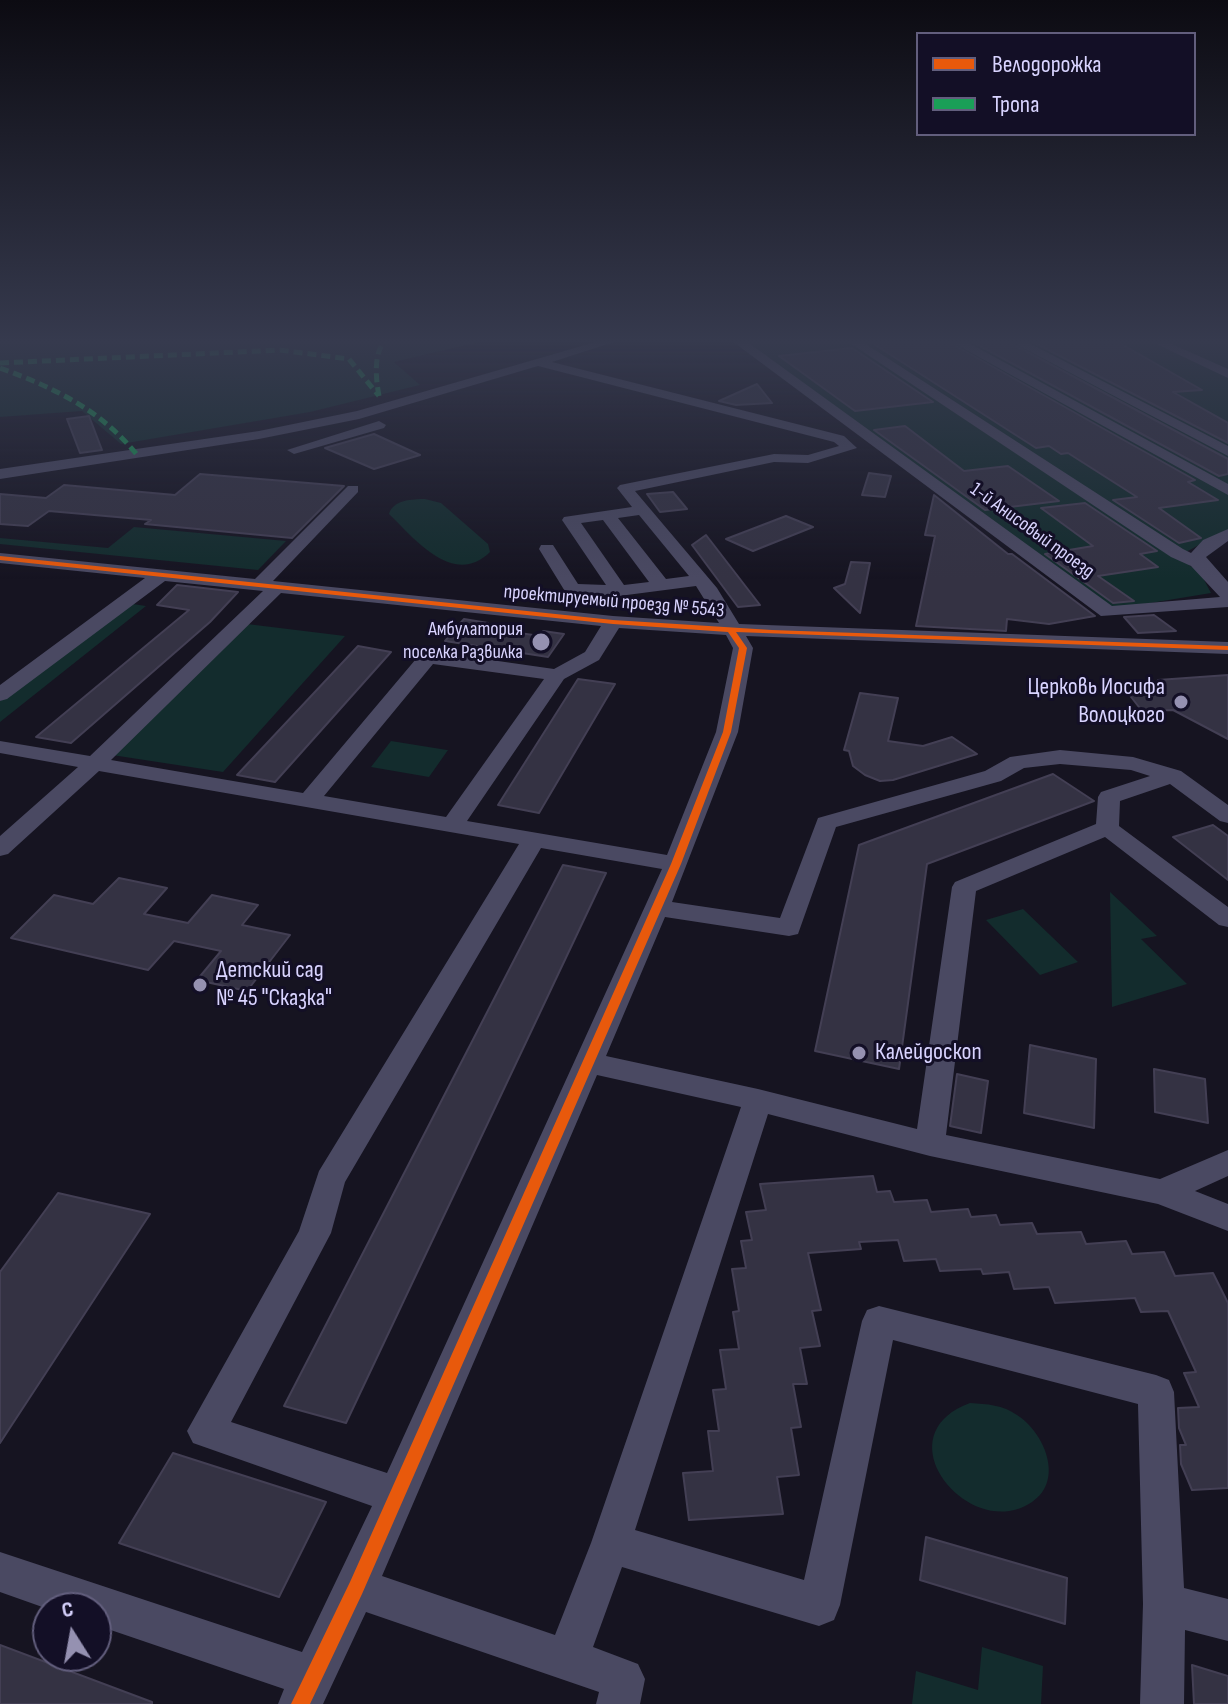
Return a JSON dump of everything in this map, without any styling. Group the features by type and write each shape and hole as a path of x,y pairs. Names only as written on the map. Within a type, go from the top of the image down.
{"street":[{"path":"0,474 259,435 331,421"},
{"path":"0,1572 306,1691 356,1588 676,864 727,732 743,648 711,592 627,491 628,486 774,458 808,459 850,448 839,439 767,421"},
{"name":"1-й Анисовый проезд","path":"847,421 1108,612 1228,602"},
{"path":"975,421 1177,553 1197,562 1228,596"},
{"path":"1101,421 1228,490"},
{"path":"1168,421 1228,452"},
{"path":"294,450 388,423"},
{"path":"0,460 67,451"},
{"path":"0,849 95,763 267,587 353,489"},
{"path":"619,591 570,520 643,510"},
{"path":"607,515 661,585"},
{"path":"1197,562 1197,556 1209,544 1228,534"},
{"path":"547,549 572,589 619,591 700,580"},
{"name":"проектируемый проезд № 5543","path":"0,558 613,622 1228,648"},
{"path":"0,695 160,576"},
{"path":"452,825 557,675 592,656 613,622"},
{"path":"309,800 428,657 557,675"},
{"path":"0,747 676,864"},
{"path":"655,907 789,928 826,823 993,776 1018,762 1060,757 1133,764 1173,776 1228,816"},
{"path":"1107,828 1109,797 1173,776"},
{"path":"1107,828 1228,919"},
{"path":"930,1144 964,887 1107,828"},
{"path":"396,1495 206,1431 315,1233 330,1180 534,839"},
{"path":"586,1062 758,1100 930,1144 1162,1192 1228,1218"},
{"path":"566,1662 611,1543 758,1100"},
{"path":"1162,1192 1228,1162"},
{"path":"611,1543 819,1605 879,1321 1156,1392 1164,1604 1162,1704"},
{"path":"356,1588 623,1679 618,1704"},
{"path":"1164,1604 1228,1620"}],"green space":[{"path":"93,421 260,421 121,444"},
{"path":"841,421 1228,421 1228,529 1186,552 1189,565 1200,572 1211,593 1102,611"},
{"path":"425,499 441,503 488,544 490,552 476,562 462,565 448,562 422,546 389,514 399,503"},
{"path":"134,527 286,541 258,570 0,544 0,538 108,548"},
{"path":"126,603 146,606 0,722 0,701"},
{"path":"247,624 345,636 223,772 112,755"},
{"path":"391,741 448,750 429,777 371,767"},
{"path":"1110,892 1157,936 1141,939 1187,984 1112,1007"},
{"path":"1023,909 1078,962 1040,975 986,920"},
{"path":"970,1403 1006,1409 1017,1415 1042,1444 1049,1469 1047,1482 1042,1493 1032,1502 1008,1511 984,1509 962,1498 944,1481 934,1460 933,1438 944,1418"},
{"path":"982,1647 1043,1666 1041,1704 912,1704 916,1671 978,1690"}],"building":[{"path":"68,421 91,421 102,450 80,453"},
{"path":"993,421 1089,421 1195,480 1188,482 1218,500 1159,508 1201,538 1179,543 1113,500 1137,497 1068,453 1061,454 1049,446 1036,448"},
{"path":"1117,421 1156,421 1228,459 1228,474 1219,476"},
{"path":"1185,421 1224,421 1228,423 1228,443"},
{"path":"905,426 964,471 1008,466 1059,501 985,510 874,430"},
{"path":"374,434 420,455 374,469 325,448"},
{"path":"869,473 891,476 885,497 862,495"},
{"path":"200,474 344,486 292,538 49,511 28,526 0,524 0,494 46,498 64,485 175,495"},
{"path":"673,492 687,509 660,512 647,494"},
{"path":"934,495 1008,554 1095,616 1049,624 1007,619 1006,631 916,626 935,536 925,535"},
{"path":"1085,503 1157,551 1140,554 1158,567 1098,576 1134,601 1113,603 1045,554 1093,546 1041,508"},
{"path":"786,516 813,527 753,551 726,539"},
{"path":"706,535 760,605 738,607 692,545"},
{"path":"851,562 870,563 860,613 834,588 845,584"},
{"path":"177,585 238,592 210,622 71,743 36,737 189,610 157,605"},
{"path":"1154,615 1176,631 1138,633 1124,617"},
{"path":"464,619 488,623 485,628 540,636 543,631 564,634 548,657 445,641"},
{"path":"358,646 391,652 275,782 237,775"},
{"name":"Церковь Иосифа Волоцкого","path":"1228,675 1228,739 1173,710 1142,711 1128,693 1154,691 1158,680"},
{"path":"578,679 615,684 539,813 498,805"},
{"path":"860,693 898,698 888,741 923,746 952,737 977,754 893,780 880,781 865,775 853,766 849,751 844,750"},
{"path":"1053,774 1094,801 927,864 899,1069 815,1051 859,845"},
{"path":"1213,825 1228,836 1228,880 1173,837"},
{"path":"563,865 606,873 346,1423 284,1406"},
{"path":"119,878 167,888 144,914 188,923 212,895 258,905 242,925 290,935 247,991 197,980 221,951 174,941 148,970 11,938 54,895 93,904"},
{"path":"1030,1045 1096,1059 1094,1128 1024,1113"},
{"path":"1154,1069 1205,1079 1208,1123 1155,1112"},
{"path":"957,1074 988,1081 981,1133 950,1126"},
{"path":"873,1176 877,1192 890,1191 894,1202 927,1200 931,1212 968,1209 971,1217 996,1215 1000,1225 1032,1223 1037,1234 1081,1232 1086,1244 1126,1241 1132,1254 1164,1252 1175,1276 1213,1273 1228,1303 1228,1488 1192,1490 1181,1464 1180,1445 1186,1445 1179,1428 1178,1408 1199,1407 1184,1373 1196,1372 1168,1311 1141,1312 1135,1298 1055,1303 1049,1287 1014,1289 1009,1272 983,1274 981,1269 940,1271 936,1259 904,1261 898,1240 859,1242 861,1249 808,1253 821,1310 812,1311 820,1346 800,1348 807,1384 793,1384 801,1427 791,1428 799,1475 777,1477 783,1514 689,1520 683,1473 713,1471 708,1431 719,1431 713,1390 726,1389 720,1350 739,1349 733,1312 739,1311 732,1269 746,1268 741,1241 752,1240 746,1212 766,1210 760,1184"},
{"path":"58,1193 150,1214 0,1443 0,1272"},
{"path":"173,1453 326,1502 279,1597 119,1543"},
{"path":"926,1537 1067,1578 1065,1624 920,1580"},
{"path":"0,1645 32,1657 32,1672 72,1672 152,1702 152,1704 0,1704"},
{"path":"1192,1665 1228,1676 1228,1704 1194,1704"}],"marked path":[{"path":"105,421 138,456"}],"cycle path":[{"path":"0,558 613,622 772,632 1228,648"},
{"path":"300,1704 356,1588 676,864 727,732 743,648 730,629"}],"place":[{"name":"Амбулатория поселка Развилка","path":"541,642"},
{"name":"Церковь Иосифа Волоцкого","path":"1181,702"},
{"name":"Детский сад № 45 \"Сказка\"","path":"200,985"},
{"name":"Калейдоскоп","path":"859,1053"}]}
